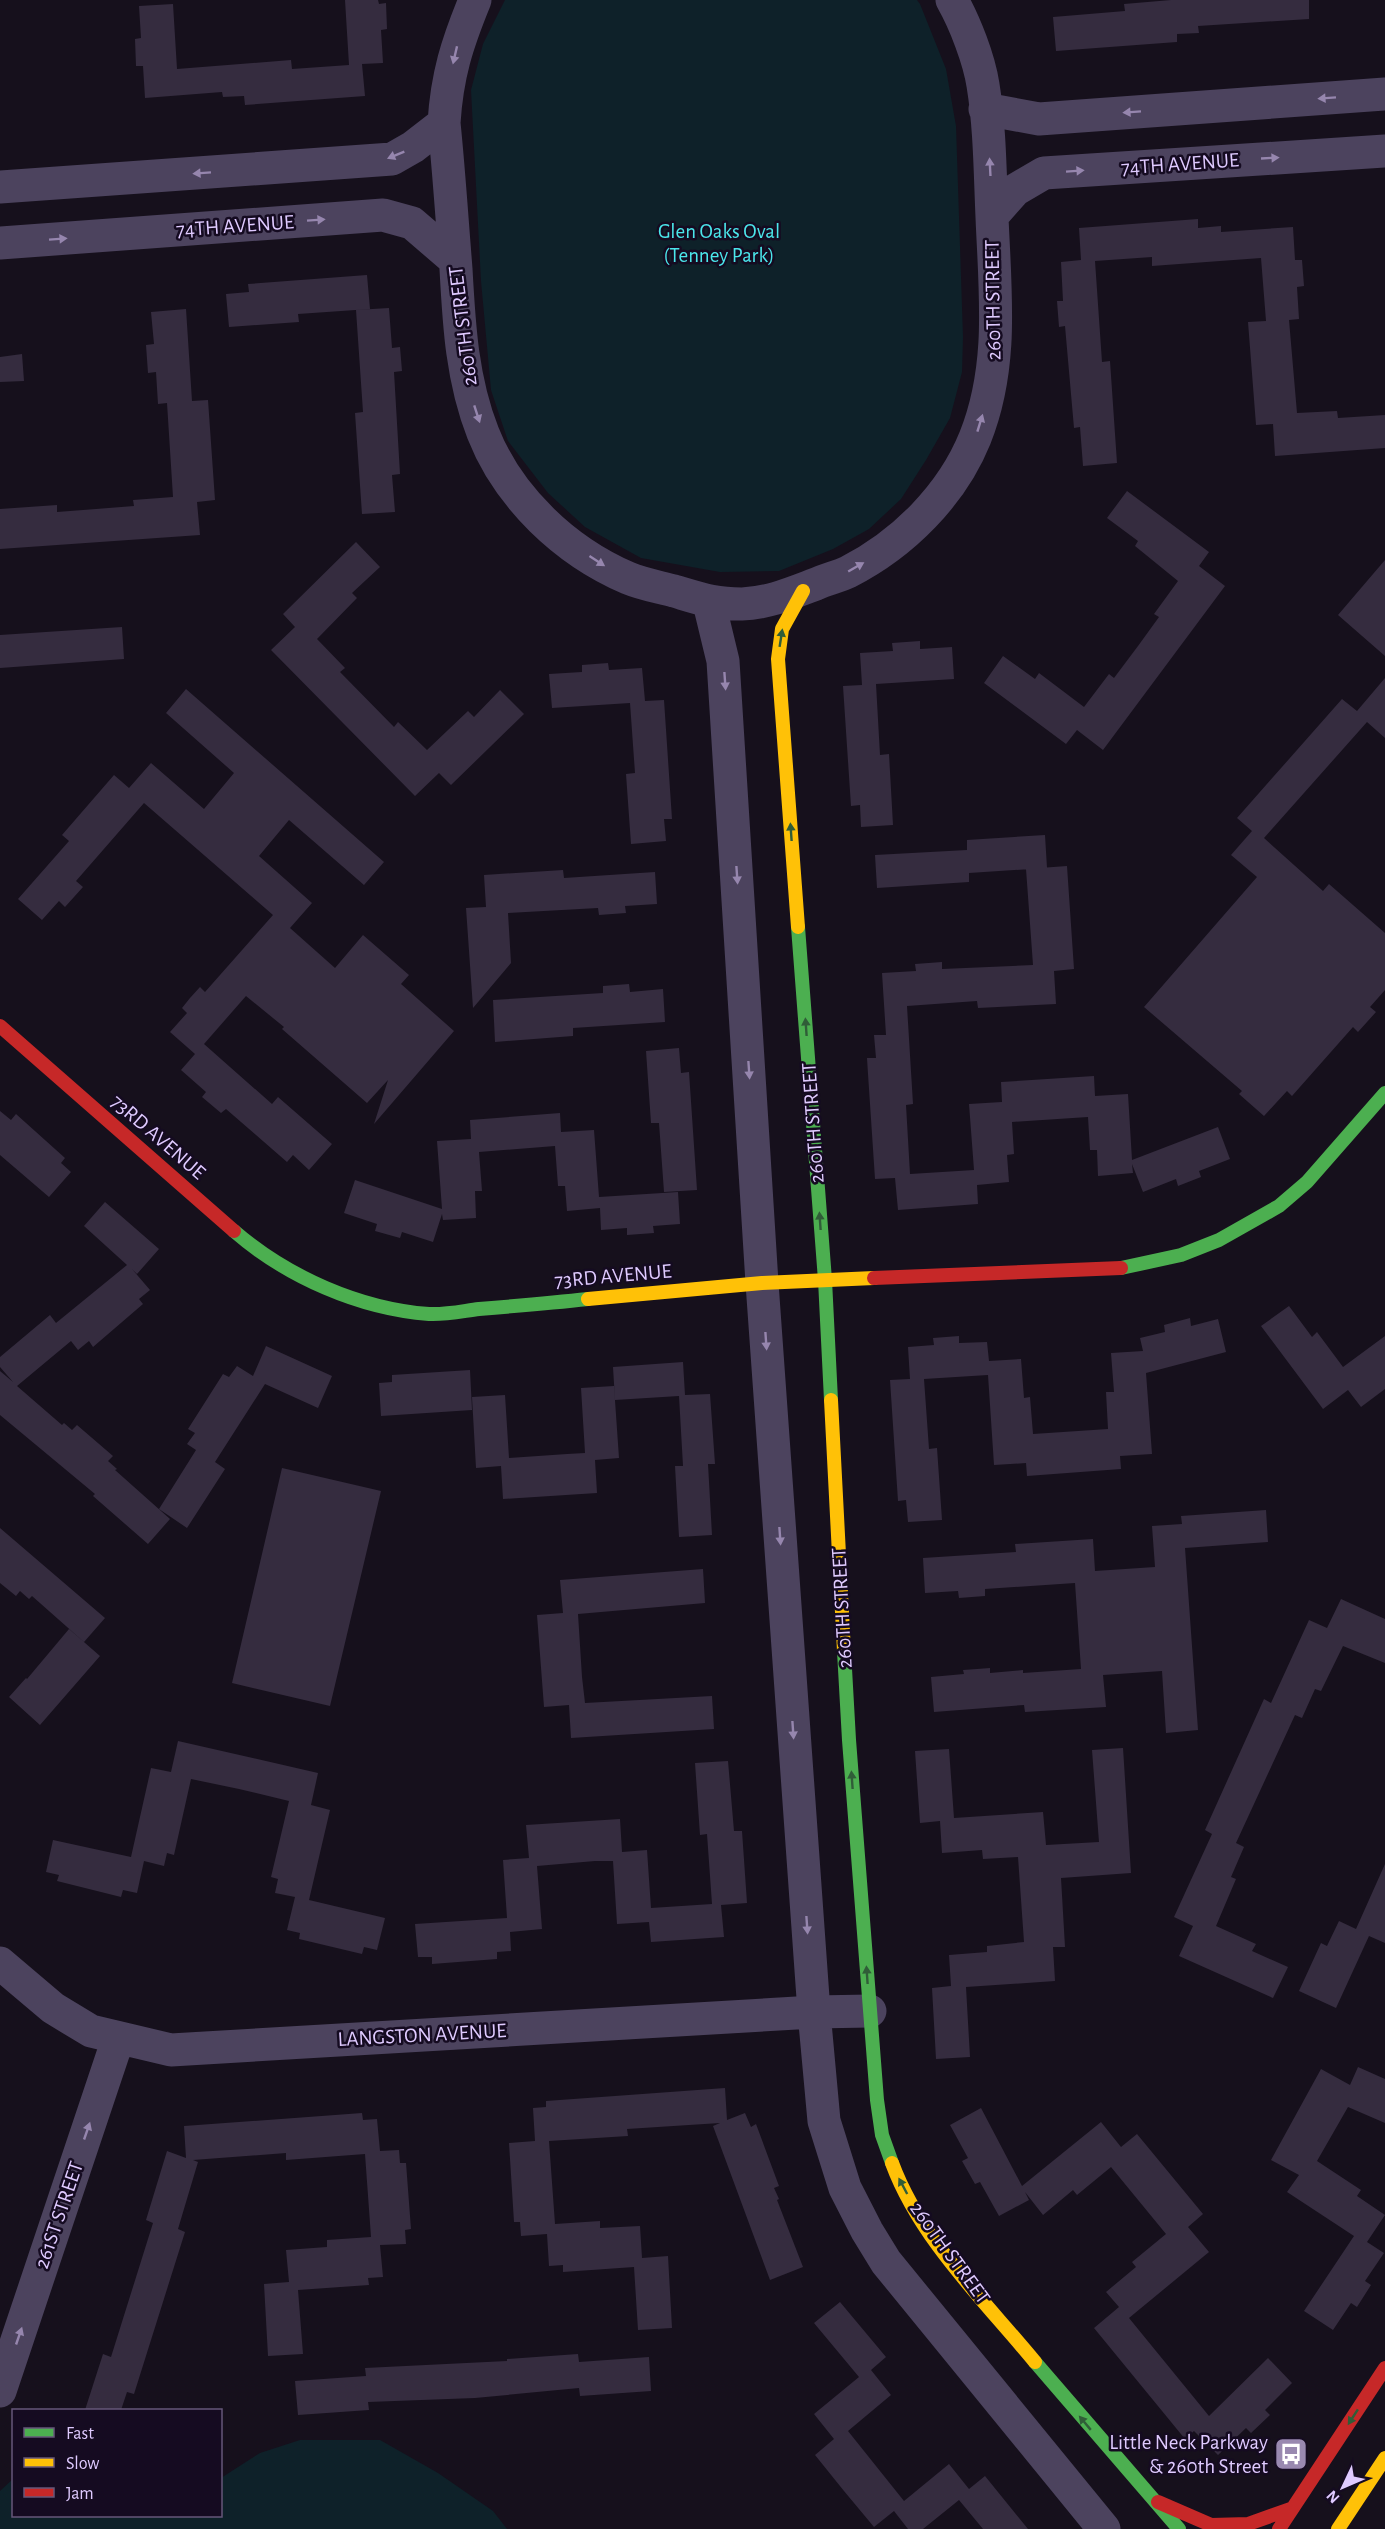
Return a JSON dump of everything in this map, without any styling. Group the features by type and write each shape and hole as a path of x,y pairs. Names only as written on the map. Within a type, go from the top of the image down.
{"street":[{"name":"260TH STREET","path":"475,0 456,47 446,95 444,123 461,345 466,382 483,435 501,468 525,502 555,533 601,564 631,579 709,603 746,604 786,597 803,591 812,585 845,574 882,552 918,522 953,479 975,438 994,376 997,330 992,216 983,82 961,16 952,0"},
{"path":"985,109 1039,119 1385,94"},
{"path":"0,187 392,159 413,147 444,123"},
{"name":"74TH AVENUE","path":"992,216 1015,190 1044,173 1385,151"},
{"name":"74TH AVENUE","path":"0,243 383,215 412,222 455,260"},
{"name":"260TH STREET","path":"803,591 782,629 778,658 825,1280 849,1740 882,2138 915,2209 942,2250 1102,2443 1179,2529"},
{"path":"709,603 723,661 762,1283 814,2012 824,2121 845,2188 886,2262 1104,2529"},
{"name":"73RD AVENUE","path":"0,1026 250,1245 311,1281 345,1296 377,1307 430,1314 762,1283 1121,1268 1181,1255 1219,1240 1279,1206 1307,1182 1385,1093"},
{"name":"LANGSTON AVENUE","path":"0,1963 53,2008 91,2031 171,2050 814,2012 870,2011"},
{"name":"261ST STREET","path":"0,2391 118,2039"},
{"path":"1279,2529 1385,2368"},
{"path":"1338,2529 1385,2458"},
{"path":"1152,2499 1212,2525 1248,2524 1293,2508"}],"green space":[{"name":"Glen Oaks Oval (Tenney Park)","path":"505,0 917,0 920,4 946,69 956,126 963,337 962,372 950,418 926,460 901,499 869,529 833,549 779,571 720,572 641,558 585,527 548,493 508,441 491,390 481,281 471,90 483,44"},
{"path":"300,2440 380,2440 438,2473 493,2511 507,2529 0,2529 0,2491 12,2480 12,2517 222,2517 222,2477 260,2453"}],"building":[{"path":"345,0 378,0 379,4 386,3 387,29 381,30 383,63 362,64 365,96 245,105 244,96 223,97 222,92 145,98 143,66 136,66 135,39 141,38 139,6 173,4 177,69 291,60 292,69 349,65"},
{"path":"1171,0 1309,0 1309,19 1198,26 1199,33 1177,34 1177,42 1056,51 1053,17 1125,11 1124,4"},
{"path":"1198,219 1198,228 1221,226 1221,232 1293,227 1295,260 1302,260 1304,286 1297,287 1299,319 1289,320 1297,413 1337,411 1338,418 1385,415 1385,448 1275,456 1273,424 1256,425 1248,322 1266,321 1261,258 1152,266 1152,257 1095,261 1102,362 1110,361 1117,463 1083,466 1080,427 1074,428 1065,326 1059,327 1057,301 1063,301 1061,262 1081,260 1079,228"},
{"path":"367,275 370,309 298,314 299,322 229,327 226,294 249,292 248,284"},
{"path":"389,308 392,348 400,347 402,371 394,372 400,474 392,475 395,512 362,514 355,413 363,412 356,310"},
{"path":"186,309 192,401 208,400 215,500 197,502 200,535 0,549 0,509 57,505 57,512 134,506 133,500 173,497 167,403 158,404 156,372 148,373 146,345 154,344 151,312"},
{"path":"22,354 24,381 0,382 0,357"},
{"path":"1127,491 1209,552 1199,566 1225,586 1103,750 1077,730 1066,744 984,683 1003,656 1035,679 1039,673 1084,707 1109,674 1114,678 1138,646 1159,617 1154,614 1178,581 1135,546 1138,541 1107,518"},
{"path":"356,542 380,567 352,593 357,598 317,639 345,668 340,672 394,727 398,722 427,750 468,711 474,717 500,690 524,714 451,785 439,773 415,796 271,650 295,627 283,614"},
{"path":"1385,560 1385,656 1338,615"},
{"path":"122,627 124,659 0,668 0,635"},
{"path":"920,641 920,649 952,647 954,679 876,684 880,755 889,754 893,825 861,827 860,805 851,806 843,686 862,685 860,653 893,651 892,643"},
{"path":"608,663 609,670 642,668 645,701 664,700 672,819 664,819 666,841 631,844 626,774 635,773 630,703 552,708 549,674 582,672 582,665"},
{"path":"1385,678 1385,738 1367,722 1264,838 1323,891 1329,884 1385,933 1385,990 1370,1007 1376,1012 1358,1032 1353,1027 1292,1096 1287,1091 1264,1116 1239,1094 1242,1091 1144,1007 1257,877 1231,855 1252,831 1237,818 1342,699 1357,711"},
{"path":"186,689 384,862 364,885 289,820 259,856 312,903 290,928 335,968 363,935 409,975 401,984 454,1031 374,1124 388,1080 367,1103 282,1029 284,1027 246,996 204,1044 272,1104 278,1097 332,1144 309,1170 293,1155 287,1162 226,1109 221,1113 202,1097 206,1092 181,1070 195,1054 170,1032 187,1013 182,1008 190,998 200,987 205,992 273,915 144,803 76,881 83,887 65,907 59,901 42,920 18,899 69,841 62,835 114,775 129,788 151,763 204,809 234,773 166,713"},
{"path":"1045,835 1047,868 969,873 969,882 877,888 875,855 967,850 967,840"},
{"path":"1067,866 1074,969 1054,971 1056,1004 978,1008 977,1001 907,1006 913,1104 906,1105 910,1174 974,1170 969,1104 1002,1102 1001,1082 1094,1076 1095,1096 1128,1094 1132,1160 1218,1127 1230,1159 1199,1171 1201,1177 1178,1186 1176,1179 1143,1192 1132,1164 1133,1173 1098,1176 1097,1150 1090,1150 1088,1117 1012,1122 1014,1154 1007,1155 1009,1182 977,1185 978,1204 898,1210 895,1178 875,1179 867,1058 876,1058 874,1035 886,1035 882,973 916,971 915,964 942,962 942,969 1033,965 1026,869"},
{"path":"563,870 564,878 655,872 657,904 625,906 626,913 599,915 598,908 508,913 511,963 473,1008 466,908 486,907 484,875"},
{"path":"629,984 630,992 663,989 665,1022 573,1028 573,1036 495,1042 493,1000 603,993 603,986"},
{"path":"679,1048 681,1073 689,1072 697,1190 664,1192 659,1123 651,1123 646,1051"},
{"path":"0,1111 11,1120 16,1114 65,1158 61,1163 71,1172 49,1197 0,1155"},
{"path":"560,1113 561,1132 594,1130 599,1197 678,1192 680,1224 653,1226 654,1233 627,1235 627,1228 601,1230 600,1208 567,1211 565,1186 558,1186 555,1146 479,1152 482,1191 475,1191 476,1218 443,1220 442,1214 433,1242 402,1232 400,1238 375,1231 377,1224 344,1213 355,1180 442,1209 437,1141 471,1139 470,1120"},
{"path":"105,1202 159,1249 137,1274 132,1269 150,1290 139,1299 143,1304 93,1347 89,1341 78,1350 71,1341 17,1386 62,1425 64,1423 72,1430 77,1425 113,1456 108,1461 117,1469 115,1470 170,1519 148,1544 93,1496 95,1494 0,1415 0,1371 13,1382 0,1367 0,1357 50,1315 56,1323 127,1265 84,1226"},
{"path":"1289,1306 1312,1337 1317,1332 1343,1367 1385,1336 1385,1389 1361,1407 1348,1390 1323,1409 1261,1326"},
{"path":"1190,1318 1191,1326 1218,1319 1226,1352 1146,1373 1152,1454 1120,1456 1121,1469 1027,1476 1026,1463 994,1465 988,1375 924,1379 929,1449 937,1448 942,1520 908,1522 906,1500 898,1501 890,1380 910,1379 908,1347 934,1345 933,1338 959,1336 959,1343 987,1342 989,1361 1021,1359 1024,1398 1030,1397 1033,1434 1108,1429 1106,1392 1114,1392 1111,1353 1143,1351 1140,1338 1165,1332 1164,1325"},
{"path":"266,1346 332,1376 318,1408 265,1384 215,1462 225,1469 187,1528 159,1509 196,1450 187,1444 195,1433 188,1429 223,1374 229,1377 237,1366 253,1376"},
{"path":"683,1362 685,1395 710,1394 715,1464 708,1464 712,1535 679,1537 675,1466 683,1466 679,1396 615,1400 613,1367"},
{"path":"470,1370 472,1410 381,1416 379,1383 392,1382 392,1375"},
{"path":"614,1386 619,1458 595,1460 597,1493 503,1499 501,1466 476,1468 472,1397 505,1395 509,1458 585,1453 581,1388"},
{"path":"282,1468 381,1491 330,1706 232,1683"},
{"path":"1266,1510 1268,1542 1185,1548 1198,1730 1166,1733 1162,1671 1103,1675 1106,1707 1025,1712 1024,1705 934,1712 931,1677 964,1674 963,1670 990,1668 990,1673 1081,1669 1075,1583 985,1589 985,1596 959,1598 958,1591 925,1593 923,1558 1016,1552 1015,1544 1093,1539 1095,1571 1155,1567 1152,1526 1182,1524 1181,1516"},
{"path":"0,1528 105,1618 84,1642 32,1596 29,1599 20,1591 16,1596 0,1583"},
{"path":"703,1569 705,1603 578,1614 582,1677 585,1703 712,1696 714,1729 571,1738 569,1705 544,1707 537,1615 563,1613 560,1580"},
{"path":"1341,1599 1385,1619 1385,1663 1343,1646 1321,1691 1315,1689 1302,1718 1295,1715 1236,1843 1244,1847 1231,1877 1236,1879 1216,1926 1256,1944 1252,1951 1288,1967 1273,1998 1179,1956 1193,1926 1174,1917 1212,1834 1205,1830 1264,1699 1271,1703 1309,1620 1327,1628"},
{"path":"69,1629 100,1656 40,1725 9,1697"},
{"path":"178,1741 318,1773 311,1805 330,1810 309,1900 385,1918 377,1950 364,1947 362,1954 299,1939 300,1933 287,1930 295,1897 275,1893 278,1879 271,1877 289,1801 239,1789 191,1779 174,1855 167,1853 164,1866 144,1861 137,1893 123,1890 121,1897 57,1881 59,1875 46,1872 53,1840 131,1857 151,1768 171,1772"},
{"path":"1123,1748 1131,1873 1061,1878 1065,1947 1053,1947 1055,1981 966,1987 970,2057 936,2059 932,1988 951,1986 949,1955 987,1952 987,1946 1024,1942 1018,1857 983,1859 982,1850 942,1853 940,1821 920,1823 915,1751 949,1749 954,1818 1043,1812 1046,1845 1099,1842 1092,1750"},
{"path":"728,1761 734,1831 742,1831 747,1903 721,1905 724,1937 651,1942 649,1922 617,1924 613,1861 595,1861 537,1866 542,1929 510,1932 511,1951 497,1952 497,1959 432,1964 432,1957 418,1957 415,1924 507,1918 503,1860 529,1858 526,1825 620,1819 622,1852 647,1850 651,1908 712,1904 707,1834 700,1835 695,1763"},
{"path":"1385,1864 1385,1943 1369,1936 1336,2008 1299,1991 1321,1943 1327,1946 1339,1921 1356,1929"},
{"path":"1358,2067 1385,2079 1385,2123 1348,2107 1317,2161 1361,2190 1357,2196 1385,2215 1367,2242 1384,2253 1365,2281 1371,2285 1357,2307 1351,2303 1333,2330 1304,2311 1354,2236 1287,2192 1299,2175 1271,2160 1321,2069 1350,2085"},
{"path":"725,2088 727,2120 745,2113 751,2127 756,2124 779,2186 774,2188 779,2199 777,2200 803,2267 770,2280 713,2126 720,2123 627,2129 628,2136 549,2141 555,2224 600,2221 600,2228 640,2226 642,2258 668,2256 672,2328 638,2330 634,2267 563,2272 563,2265 549,2266 547,2234 521,2236 520,2222 514,2222 509,2143 535,2141 533,2108 546,2107 546,2101"},
{"path":"981,2108 1022,2186 1101,2122 1121,2147 1137,2134 1203,2214 1188,2227 1209,2252 1129,2318 1209,2416 1268,2358 1292,2383 1265,2410 1270,2415 1251,2433 1246,2428 1218,2455 1194,2431 1185,2439 1094,2328 1119,2307 1106,2292 1136,2267 1132,2262 1166,2234 1111,2167 1077,2195 1073,2190 1043,2215 1025,2192 1029,2200 999,2216 980,2182 975,2184 962,2161 968,2158 950,2125"},
{"path":"362,2113 363,2120 377,2119 380,2151 399,2150 400,2163 406,2163 411,2229 405,2230 406,2244 380,2245 383,2277 368,2278 369,2285 298,2290 303,2354 268,2356 264,2284 289,2282 286,2250 327,2247 327,2240 371,2237 365,2154 286,2160 286,2153 193,2160 198,2162 178,2229 185,2232 134,2394 127,2392 121,2409 85,2409 103,2354 111,2357 153,2223 146,2220 167,2151 186,2158 184,2126"},
{"path":"840,2302 886,2357 871,2370 891,2395 848,2431 904,2501 949,2464 969,2489 985,2476 1028,2529 983,2529 959,2500 923,2529 908,2529 894,2511 874,2527 844,2491 815,2455 834,2439 814,2414 859,2377 814,2323"},
{"path":"578,2354 579,2362 649,2357 651,2391 580,2396 579,2388 475,2398 368,2402 369,2410 298,2415 295,2381 366,2376 365,2368 507,2361 507,2359"}],"traffic: fast":[{"path":"798,927 825,1280 831,1400"},
{"path":"1121,1268 1181,1255 1219,1240 1279,1206 1307,1182 1385,1093"},
{"path":"234,1231 277,1263 326,1288 351,1298 403,1311 441,1314 588,1299"},
{"path":"844,1651 877,2100 882,2135 892,2163"},
{"path":"1035,2362 1179,2529"}],"traffic: slow":[{"path":"798,927 778,659 782,629 803,591"},
{"path":"588,1299 762,1283 874,1278"},
{"path":"831,1400 844,1651"},
{"path":"892,2163 904,2191 936,2243 1035,2362"},
{"path":"1338,2529 1385,2458"}],"traffic: jam":[{"path":"0,1026 234,1231"},
{"path":"874,1278 1121,1268"},
{"path":"1279,2529 1385,2368"},
{"path":"1158,2502 1211,2525 1248,2524 1293,2508"}],"place":[{"name":"Little Neck Parkway & 260th Street","path":"1291,2454"}]}
